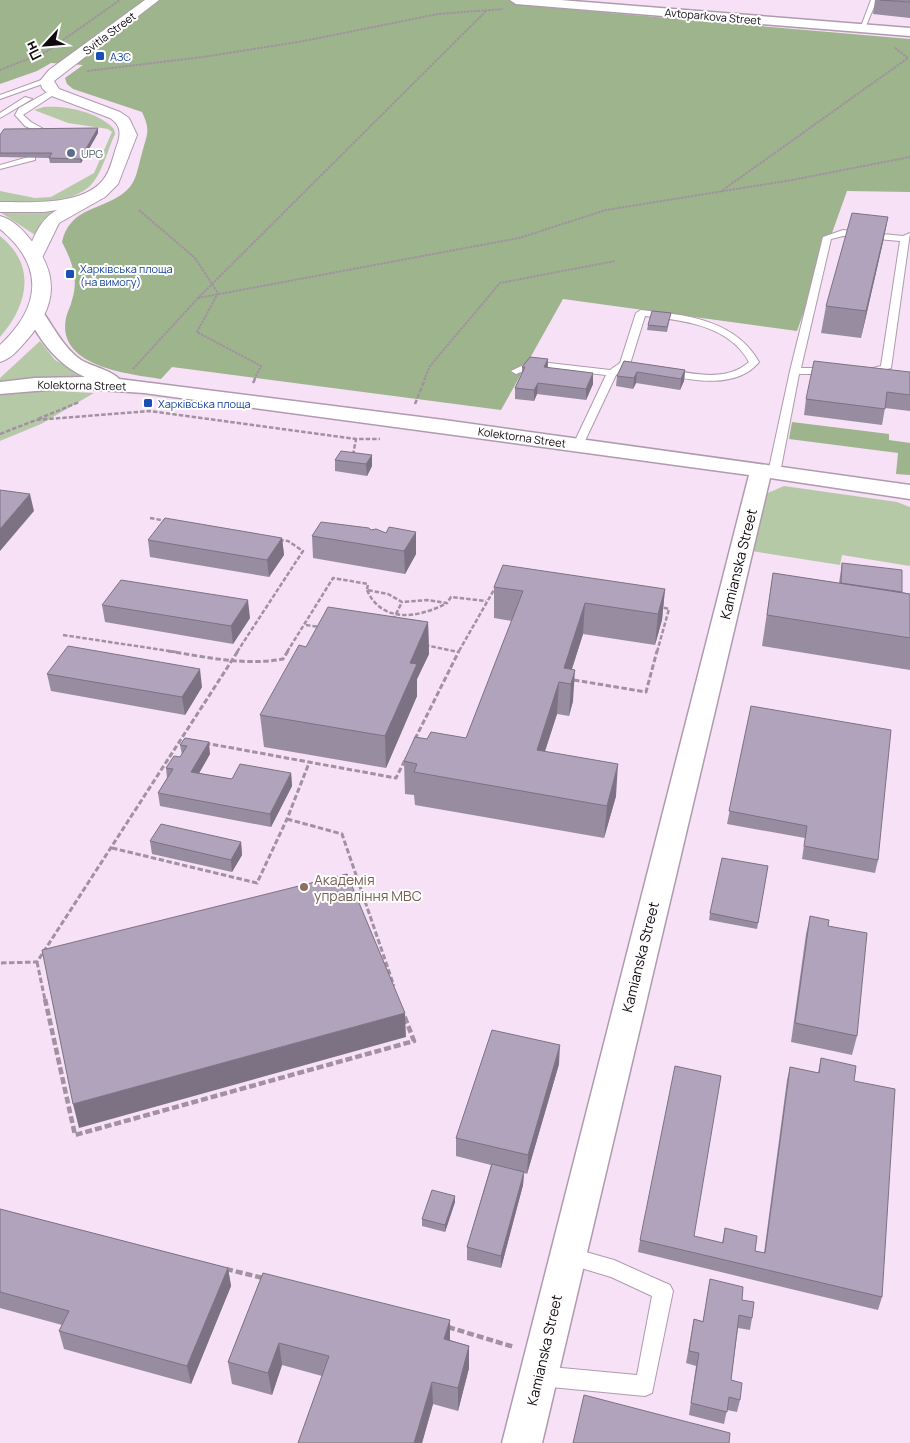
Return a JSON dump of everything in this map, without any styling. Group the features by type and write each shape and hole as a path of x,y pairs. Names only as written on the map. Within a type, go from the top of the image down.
{"main road":[{"name":"Svitla Street","path":"50,87 54,73 153,0"},
{"path":"35,256 45,230 53,220 99,193 112,181 129,135 124,121 50,87"},
{"path":"0,207 44,207 87,199"},
{"path":"0,221 21,238 35,256 43,273 44,295 36,315 0,356"}],"street":[{"name":"Avtoparkova Street","path":"516,0 910,32"},
{"name":"Kolektorna Street","path":"36,315 60,355 97,376 133,378 244,400 910,492"},
{"name":"Kolektorna Street","path":"0,388 30,384 133,378"},
{"name":"Kamianska Street","path":"522,1443 567,1256 768,472"}],"lane":[{"path":"862,28 874,0"},
{"path":"0,97 50,87"},
{"path":"0,116 50,87"},
{"path":"46,134 24,126 19,115 22,110 50,87"},
{"path":"0,167 32,158"},
{"path":"768,472 795,371 827,236 842,232 907,238 886,368 848,371 795,371"},
{"path":"516,371 532,364 612,373 629,365 641,313 687,318 718,330 750,353 754,362 749,369 737,374 723,376 689,377 652,369"},
{"path":"578,445 612,373"},
{"path":"540,1366 645,1386 663,1292 614,1269 567,1256"}],"path":[{"path":"0,70 46,52 120,0"},
{"path":"86,72 203,57 304,41 438,14 504,8"},
{"path":"133,378 198,298 487,10"},
{"path":"719,192 784,144 872,86 908,58 890,44"},
{"path":"198,298 519,238 606,210 719,192 910,157"},
{"path":"139,210 147,219 195,258 218,293"},
{"path":"413,408 430,366 500,283 615,261"},
{"path":"218,293 198,332 261,366 244,400"},
{"path":"0,434 87,399"},
{"path":"36,420 150,411 356,439 384,440"},
{"path":"352,461 356,439"},
{"path":"150,518 170,522"},
{"path":"278,540 288,541 303,551 37,962 75,1135 414,1041 402,1009"},
{"path":"63,635 232,661 266,662 282,659 306,625 333,578 368,584 367,590 372,602 396,614 425,613 448,603 451,597 486,601"},
{"path":"413,744 497,581 506,582"},
{"path":"367,590 388,594 402,602 427,600 448,603"},
{"path":"392,622 402,602"},
{"path":"574,680 646,692 669,608 659,607"},
{"path":"306,625 325,628"},
{"path":"422,645 460,651"},
{"path":"202,742 396,778 408,753"},
{"path":"112,848 257,883 287,819 309,763"},
{"path":"287,819 342,834 396,991"},
{"path":"1,963 37,962"},
{"path":"220,1267 268,1280"},
{"path":"440,1325 487,1338 540,1366"}],"green space":[{"path":"0,0 559,0 553,8 910,39 910,192 847,191 797,331 563,299 501,410 172,367 161,379 131,374 98,365 83,358 72,348 66,334 66,318 74,292 75,277 69,256 62,242 66,230 80,215 117,197 133,183 147,137 145,118 142,112 73,89 67,84 65,78 83,65 51,63 37,71 0,84"},
{"path":"44,107 62,107 91,114 108,123 114,129 115,134 101,168 90,186 82,192 60,200 34,203 0,201 0,191 35,198 51,197 94,173 112,132 108,129 68,123 34,110"},
{"path":"64,207 43,220 35,235 0,212"},
{"path":"0,236 12,247 20,260 24,273 24,286 17,312 10,325 0,337"},
{"path":"40,341 55,360 94,381 50,378 0,384 0,378"},
{"path":"38,390 94,393 41,424 0,441 0,394"},
{"path":"792,422 889,434 889,440 910,443 910,475 896,474 898,453 789,439"},
{"path":"784,486 897,502 910,507 910,566 842,555 840,565 745,550 763,495"}],"building":[{"path":"880,0 910,0 910,2"},
{"path":"98,128 80,159 49,158 52,153 0,153 0,135 4,129"},
{"path":"852,213 888,217 866,311 826,306"},
{"path":"652,311 671,313 667,327 648,325"},
{"path":"530,357 548,359 544,367 593,373 586,389 538,383 534,390 515,388 525,367 522,367"},
{"path":"624,361 685,370 681,379 637,372 634,378 617,376"},
{"path":"814,361 910,372 910,395 887,392 885,409 806,399"},
{"path":"341,451 372,455 366,464 335,460"},
{"path":"0,490 30,494 0,529"},
{"path":"165,518 282,538 267,560 148,540"},
{"path":"321,522 369,528 371,530 376,529 386,533 389,527 416,532 404,551 312,536"},
{"path":"842,563 902,570 902,592 841,583"},
{"path":"503,565 665,589 658,614 585,603 564,668 575,670 571,684 559,682 537,750 618,764 607,806 414,772 417,764 404,761 415,737 427,739 431,732 466,738 523,591 494,587"},
{"path":"773,573 910,594 910,638 767,615"},
{"path":"121,580 248,600 231,626 102,605"},
{"path":"328,607 428,622 410,663 417,664 385,736 260,715 299,645 306,647"},
{"path":"68,646 200,669 182,697 47,674"},
{"path":"751,706 891,730 878,860 804,846 807,826 729,811"},
{"path":"185,738 209,742 191,772 232,779 240,764 291,773 270,814 158,793 173,769 166,768 174,756 180,757 187,746 180,745"},
{"path":"161,824 241,842 231,860 150,841"},
{"path":"722,858 768,866 758,923 710,913"},
{"path":"347,874 405,1013 73,1104 42,950"},
{"path":"810,916 829,920 828,926 867,933 857,1036 795,1023"},
{"path":"492,1030 560,1045 528,1155 456,1138"},
{"path":"821,1058 856,1066 854,1081 895,1089 882,1297 640,1240 675,1066 721,1076 694,1236 723,1243 725,1228 757,1236 755,1251 765,1253 790,1067 819,1073"},
{"path":"492,1164 524,1172 501,1256 467,1247"},
{"path":"432,1190 455,1196 445,1225 422,1219"},
{"path":"0,1209 228,1268 187,1366 59,1331 69,1311 0,1292"},
{"path":"263,1273 450,1320 444,1339 469,1346 458,1388 432,1382 414,1443 298,1443 329,1356 279,1343 268,1373 228,1362"},
{"path":"710,1279 743,1287 742,1300 754,1302 752,1318 739,1315 731,1380 742,1383 740,1400 729,1397 727,1412 691,1403 699,1353 689,1351 694,1319 703,1322"},
{"path":"584,1395 730,1433 729,1443 573,1443"}],"place":[{"name":"АЗС","path":"100,56"},
{"name":"UPG","path":"71,153"},
{"name":"Харківська площа (на вимогу)","path":"70,274"},
{"name":"Харківська площа","path":"148,403"},
{"name":"Академія управління МВС","path":"304,887"}]}
